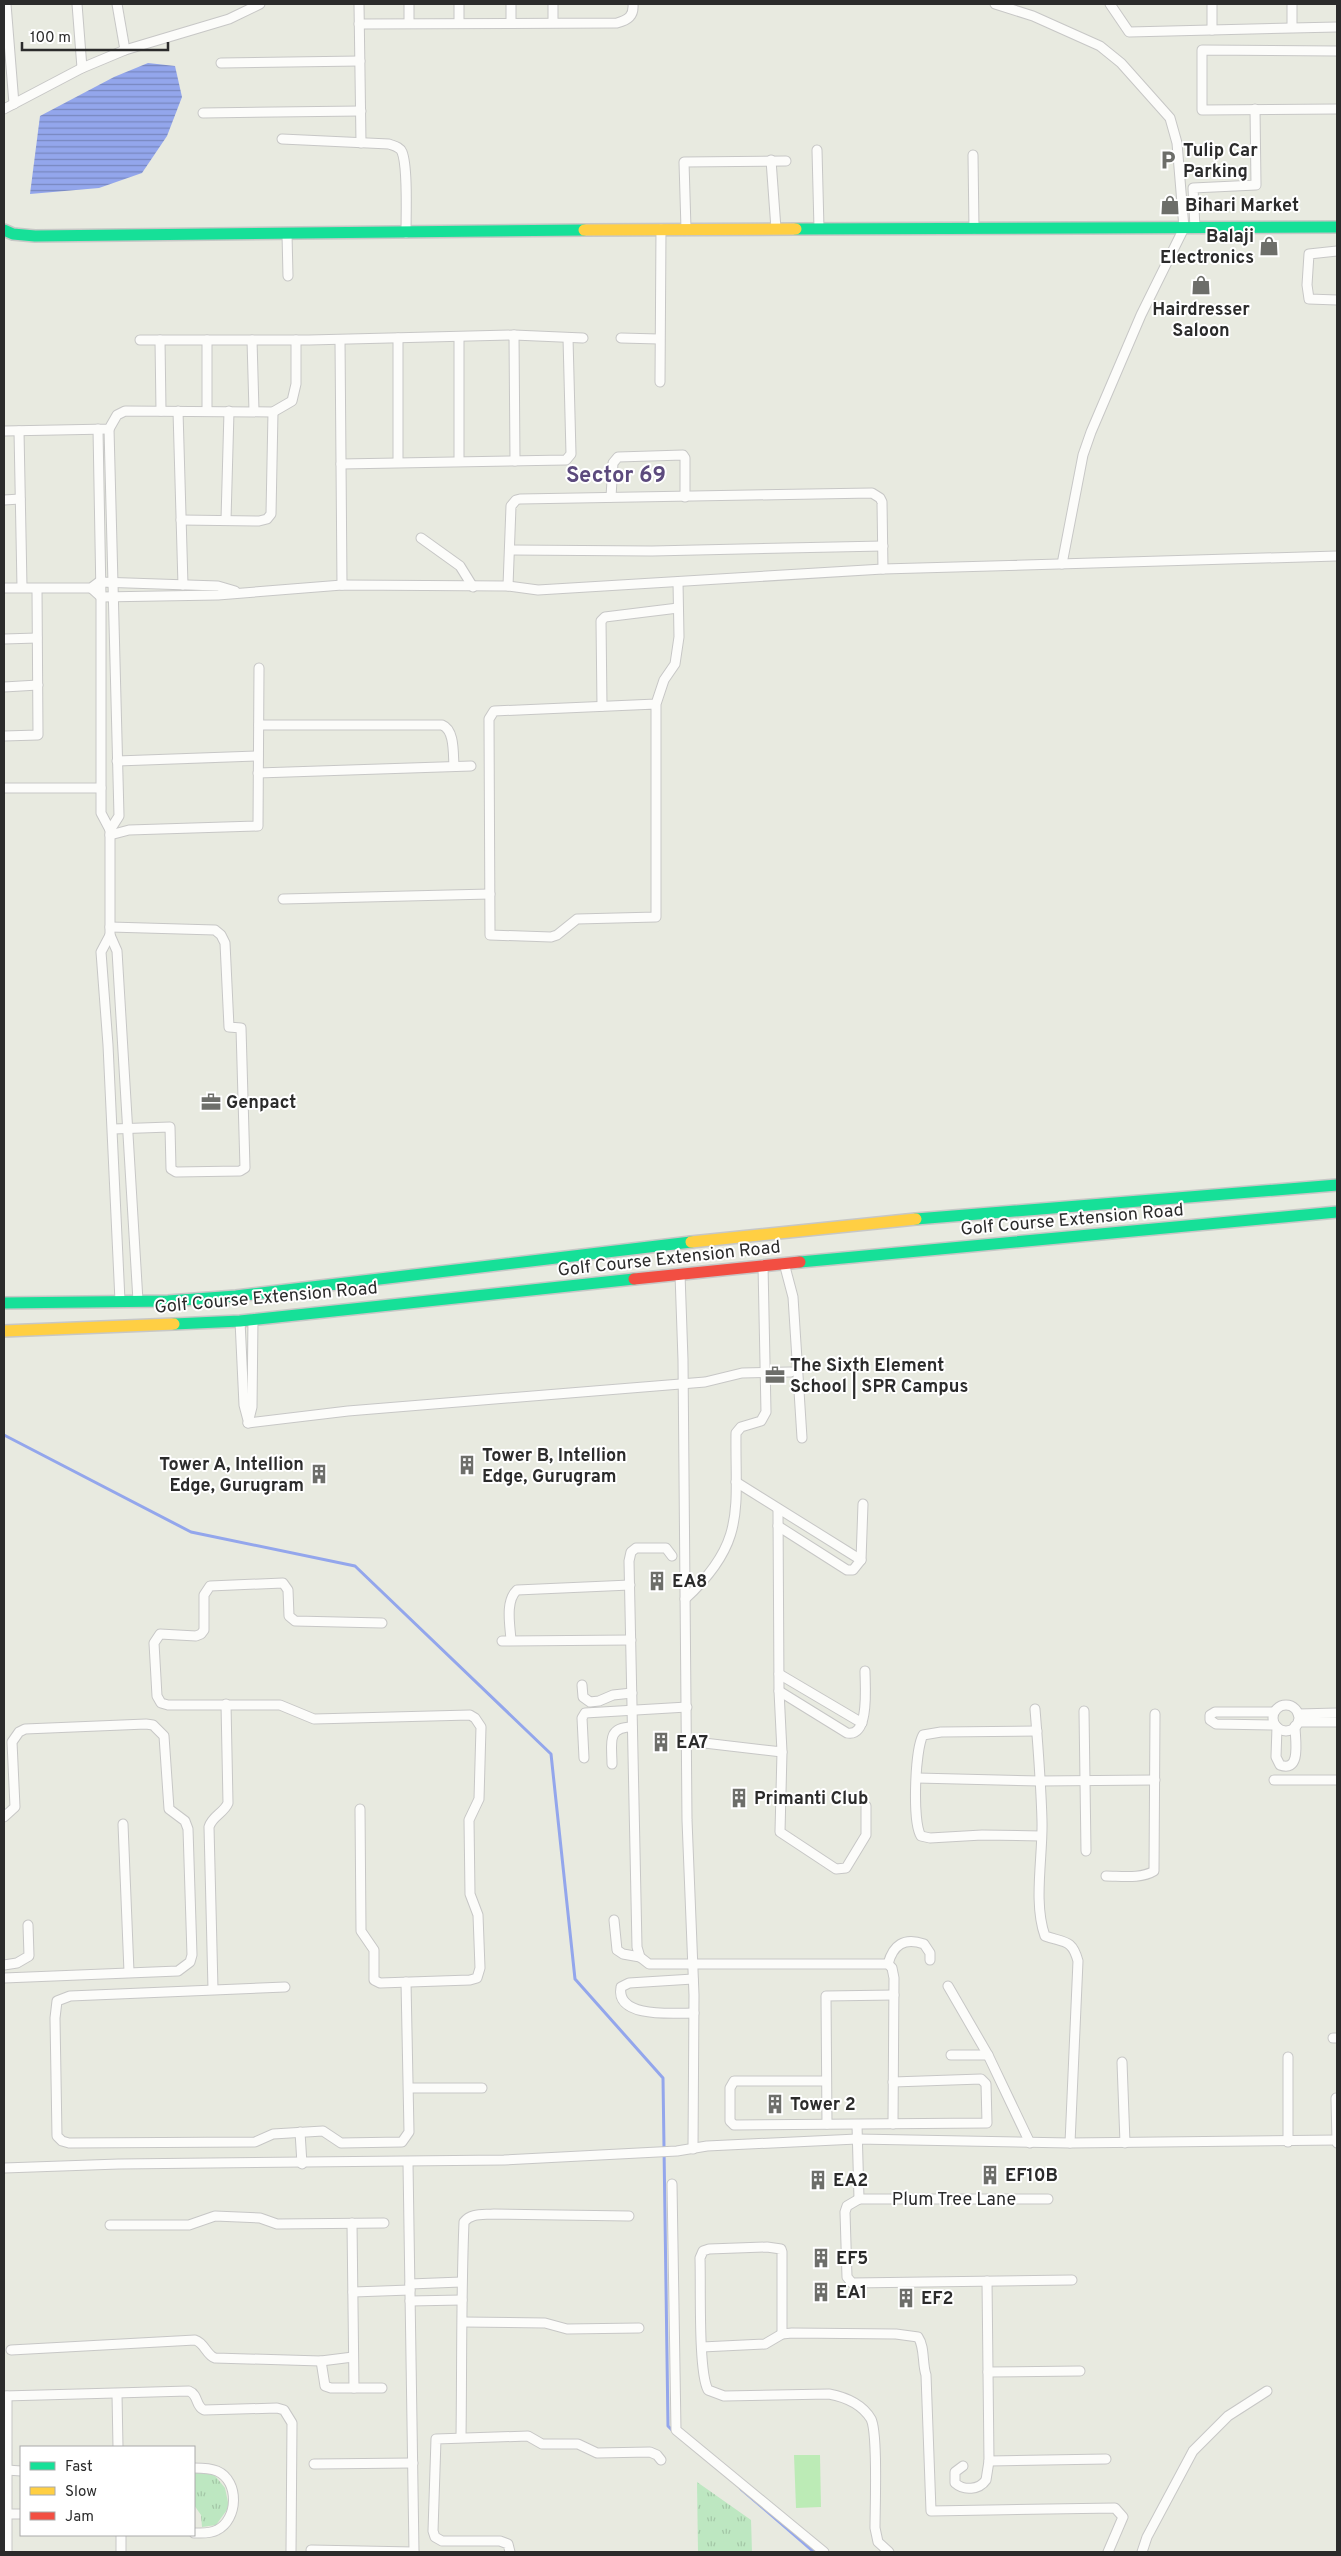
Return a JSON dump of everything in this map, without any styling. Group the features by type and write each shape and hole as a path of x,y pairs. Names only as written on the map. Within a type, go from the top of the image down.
{"main road":[{"path":"4,230 13,234 35,236 661,229 1337,227"},
{"path":"4,1303 138,1301 236,1296 627,1248 956,1215 1337,1185"},
{"name":"Golf Course Extension Road","path":"4,1331 240,1321 763,1265 1337,1212"}],"street":[{"path":"6,4 14,104"},
{"path":"77,4 82,68"},
{"path":"117,4 125,50"},
{"path":"4,109 82,68 125,50 230,19 260,4"},
{"path":"359,4 361,143"},
{"path":"409,4 410,24"},
{"path":"459,4 459,23"},
{"path":"510,4 511,22"},
{"path":"552,4 552,21"},
{"path":"359,24 552,21 617,23 627,20 631,16 633,4"},
{"path":"994,4 1033,16 1100,46 1121,64 1170,118 1177,143 1189,228"},
{"path":"1110,4 1129,32 1337,27"},
{"path":"1212,4 1212,30"},
{"path":"1292,4 1292,27"},
{"path":"1337,51 1202,50 1202,110 1337,109"},
{"path":"221,63 360,61"},
{"path":"1062,564 1083,455 1091,432 1141,315 1189,228 1193,188 1256,185 1255,109"},
{"path":"203,112 361,111"},
{"path":"282,139 389,144 398,148 402,152 406,232"},
{"path":"817,150 819,229"},
{"path":"973,155 974,229"},
{"path":"771,160 776,229"},
{"path":"686,229 684,162 786,160"},
{"path":"660,382 661,229"},
{"path":"287,234 288,276"},
{"path":"1337,251 1310,254 1307,294 1310,299 1314,300 1337,300"},
{"path":"514,336 515,461"},
{"path":"140,340 340,340 514,336 583,338"},
{"path":"459,337 459,461"},
{"path":"398,338 398,462"},
{"path":"341,464 566,460 571,454 568,338"},
{"path":"620,338 659,339"},
{"path":"160,340 161,411"},
{"path":"207,340 207,411"},
{"path":"252,340 254,411"},
{"path":"110,833 119,816 114,583 108,429 120,413 161,411 273,412 292,401 296,384 296,340"},
{"path":"340,340 342,585"},
{"path":"178,411 183,585"},
{"path":"226,520 230,411"},
{"path":"181,520 259,521 267,519 271,514 273,412"},
{"path":"98,429 101,597 101,813 110,833 110,931 117,951 138,1301"},
{"path":"4,431 108,429"},
{"path":"19,431 22,587"},
{"path":"611,497 613,463 618,457 683,455 685,458 685,497"},
{"path":"508,586 511,550 511,506 516,500 872,493 880,498 882,502 883,569"},
{"path":"4,500 20,498"},
{"path":"421,538 460,566 473,587"},
{"path":"511,550 652,551 883,546"},
{"path":"91,588 101,597 218,595 342,585 508,586 538,590 883,569 1337,556"},
{"path":"4,588 91,588 100,582 218,586 238,592"},
{"path":"656,704 494,711 489,718 490,935 552,937 577,919 656,917 656,704 664,680 675,664 679,637 678,582"},
{"path":"4,736 38,736 36,589"},
{"path":"602,706 601,621 605,617 678,608"},
{"path":"4,639 37,638"},
{"path":"110,833 141,829 258,826 259,668"},
{"path":"4,687 38,685"},
{"path":"259,724 442,725 447,727 450,732 454,766"},
{"path":"118,761 258,756"},
{"path":"258,772 471,766"},
{"path":"4,788 101,788"},
{"path":"283,899 490,894"},
{"path":"110,931 215,930 221,935 225,943 229,1027 241,1028 244,1168 240,1171 176,1172 171,1169 170,1127 113,1129"},
{"path":"110,931 101,952 113,1129 120,1301"},
{"path":"114,1164 130,1163"},
{"path":"784,1263 793,1297 802,1438"},
{"path":"685,1599 712,1571 724,1553 733,1531 736,1514 736,1433 741,1427 764,1418 767,1406 763,1265"},
{"path":"680,1274 687,1741 694,2013 693,2149"},
{"path":"248,1423 252,1407 253,1319"},
{"path":"240,1321 244,1405 248,1423"},
{"path":"248,1423 348,1411 713,1381 736,1374 791,1372"},
{"path":"736,1482 778,1510 861,1560"},
{"path":"778,1526 847,1570 857,1568 861,1560 863,1504"},
{"path":"778,1510 778,1691 782,1752 780,1832 836,1869 846,1868 866,1835 866,1806"},
{"path":"640,1957 637,1947 629,1561 634,1550 663,1548 668,1549 672,1556"},
{"path":"360,1809 361,1931 374,1950 374,1980 380,1983 470,1980 477,1978 479,1974 478,1915 470,1894 469,1820 479,1797 481,1727 478,1722 470,1715 310,1719 280,1705 161,1703 156,1696 156,1638 160,1634 196,1636 201,1634 204,1630 204,1595 210,1586 283,1583 288,1590 289,1616 295,1621 382,1623"},
{"path":"630,1585 516,1590 512,1595 506,1640 631,1640"},
{"path":"778,1691 853,1734 858,1732 862,1723 865,1671"},
{"path":"778,1674 862,1723"},
{"path":"582,1685 583,1697 590,1702 613,1695 632,1694"},
{"path":"792,1699 800,1686"},
{"path":"213,1988 209,1827 211,1820 224,1810 228,1802 226,1704"},
{"path":"1289,1705 1297,1721 1296,1759 1288,1767 1280,1765 1276,1760 1274,1712 1280,1706 1289,1705"},
{"path":"584,1758 582,1718 584,1713 687,1707"},
{"path":"1035,1709 1042,1836 1040,1901 1042,1928 1045,1936 1068,1942 1074,1948 1078,1961 1070,2143"},
{"path":"834,1724 841,1711"},
{"path":"1084,1711 1086,1851"},
{"path":"1274,1712 1215,1712 1210,1717 1212,1723 1216,1724 1276,1726 1288,1730 1297,1721 1337,1713"},
{"path":"1106,1876 1136,1876 1149,1874 1154,1871 1155,1714"},
{"path":"1297,1721 1337,1722"},
{"path":"4,1817 14,1807 12,1742 18,1732 25,1729 146,1724 159,1729 164,1736 169,1809 185,1821 188,1829 192,1955 190,1962 178,1970 4,1978"},
{"path":"612,1764 612,1737 614,1732 623,1727 632,1727"},
{"path":"1037,1731 940,1732 923,1735 920,1740 916,1822 921,1836 1042,1836"},
{"path":"687,1741 782,1752"},
{"path":"917,1778 1040,1781 1155,1780"},
{"path":"1274,1780 1337,1780"},
{"path":"123,1824 128,1972"},
{"path":"614,1920 617,1950 623,1954 640,1957 649,1964 888,1964 892,1968 894,1978 893,2124"},
{"path":"4,1965 17,1963 29,1956 28,1926"},
{"path":"888,1964 894,1948 903,1942 924,1944 930,1953 930,1960"},
{"path":"693,1979 629,1983 621,1987 620,1994 624,2002 644,2013 694,2013"},
{"path":"284,1987 213,1988 70,1996 57,2001 55,2018 57,2136 62,2141 69,2143 255,2142 273,2134 327,2132 335,2141 341,2143 402,2142 410,2132 406,1982"},
{"path":"948,1986 988,2055 1030,2142"},
{"path":"827,2124 826,1996 894,1995"},
{"path":"951,2055 988,2055"},
{"path":"1288,2058 1288,2142"},
{"path":"1122,2062 1125,2143"},
{"path":"826,2081 734,2081 730,2088 730,2121 734,2125 857,2125 984,2124 988,2120 986,2084 981,2079 893,2082"},
{"path":"409,2088 482,2088"},
{"path":"4,2168 119,2164 408,2163 504,2160 657,2151 677,2152 707,2146 857,2139 1070,2143 1337,2141 1336,2098"},
{"path":"857,2125 859,2199 847,2206 845,2212 849,2281 1072,2280"},
{"path":"300,2132 302,2164"},
{"path":"311,2550 414,2552 408,2163"},
{"path":"672,2184 676,2430 824,2552"},
{"name":"Plum Tree Lane","path":"859,2199 1048,2199"},
{"path":"461,2438 463,2322 461,2282 464,2222 475,2215 510,2213 629,2216"},
{"path":"110,2225 189,2225 215,2216 260,2218 277,2224 384,2223"},
{"path":"352,2223 354,2388"},
{"path":"782,2334 782,2252 780,2249 768,2247 709,2249 703,2251 700,2258 702,2347 705,2384 708,2390 724,2396 829,2394 843,2396 864,2410 874,2428 875,2528 878,2542 889,2552"},
{"path":"962,2466 955,2472 955,2483 964,2488 977,2487 986,2480 989,2461 987,2281"},
{"path":"352,2292 461,2282"},
{"path":"410,2301 462,2300"},
{"path":"463,2322 545,2323 567,2329 639,2328"},
{"path":"702,2347 765,2344 782,2334 896,2334 918,2337 921,2342 922,2362 926,2375 931,2512 1115,2508 1123,2517 1108,2552"},
{"path":"11,2350 195,2340 200,2342 210,2356 215,2358 321,2361 353,2358"},
{"path":"321,2361 325,2386 382,2388"},
{"path":"988,2372 1080,2371"},
{"path":"7,2552 5,2396 117,2395 190,2391 195,2395 199,2407 204,2410 278,2408 284,2410 292,2423 291,2552"},
{"path":"1142,2552 1147,2537 1193,2452 1228,2416 1268,2391"},
{"path":"117,2395 118,2446"},
{"path":"510,2552 508,2544 500,2541 442,2541 435,2537 433,2531 434,2444 436,2439 528,2436 542,2444 578,2444 597,2453 650,2452 657,2454 661,2460"},
{"path":"989,2461 1106,2459"},
{"path":"314,2464 413,2464"},
{"path":"195,2468 206,2468 224,2476 230,2484 233,2509 230,2518 218,2530 209,2533 195,2533"},
{"path":"7,2470 20,2471"},
{"path":"6,2514 20,2514"},
{"path":"121,2536 121,2552"}],"green space":[{"path":"794,2455 820,2455 821,2507 796,2508"},
{"path":"195,2472 212,2472 225,2488 229,2507 216,2525 202,2527 201,2515 195,2506"},
{"path":"697,2482 751,2520 752,2552 698,2552"}],"water":[{"path":"148,63 175,66 182,97 167,136 142,173 99,188 30,194 40,116 114,77"}],"waterway":[{"path":"4,1435 191,1532 355,1566 551,1754 575,1979 663,2078 668,2426 673,2431"},
{"path":"741,2489 814,2552"}],"traffic: fast":[{"path":"796,229 1337,227"},
{"path":"4,230 13,234 35,236 584,230"},
{"path":"916,1219 1337,1185"},
{"path":"800,1262 1337,1212"},
{"path":"4,1303 168,1301 236,1296 691,1242"},
{"path":"174,1324 240,1321 634,1279"}],"traffic: slow":[{"path":"584,230 796,229"},
{"path":"691,1242 916,1219"},
{"path":"4,1331 174,1324"}],"traffic: jam":[{"path":"634,1279 800,1262"}],"place":[{"name":"Tulip Car Parking","path":"1168,160"},
{"name":"Bihari Market","path":"1170,205"},
{"name":"Balaji Electronics","path":"1269,246"},
{"name":"Hairdresser Saloon","path":"1201,285"},
{"name":"Genpact","path":"211,1102"},
{"name":"The Sixth Element School | SPR Campus","path":"775,1375"},
{"name":"Tower B, Intellion Edge, Gurugram","path":"467,1465"},
{"name":"Tower A, Intellion Edge, Gurugram","path":"319,1474"},
{"name":"EA8","path":"657,1581"},
{"name":"EA7","path":"661,1742"},
{"name":"Primanti Club","path":"739,1798"},
{"name":"Tower 2","path":"775,2104"},
{"name":"EF10B","path":"990,2175"},
{"name":"EA2","path":"818,2180"},
{"name":"EF5","path":"821,2258"},
{"name":"EA1","path":"821,2292"},
{"name":"EF2","path":"906,2298"}],"district":[{"name":"Sector 69","path":"616,474"}]}
